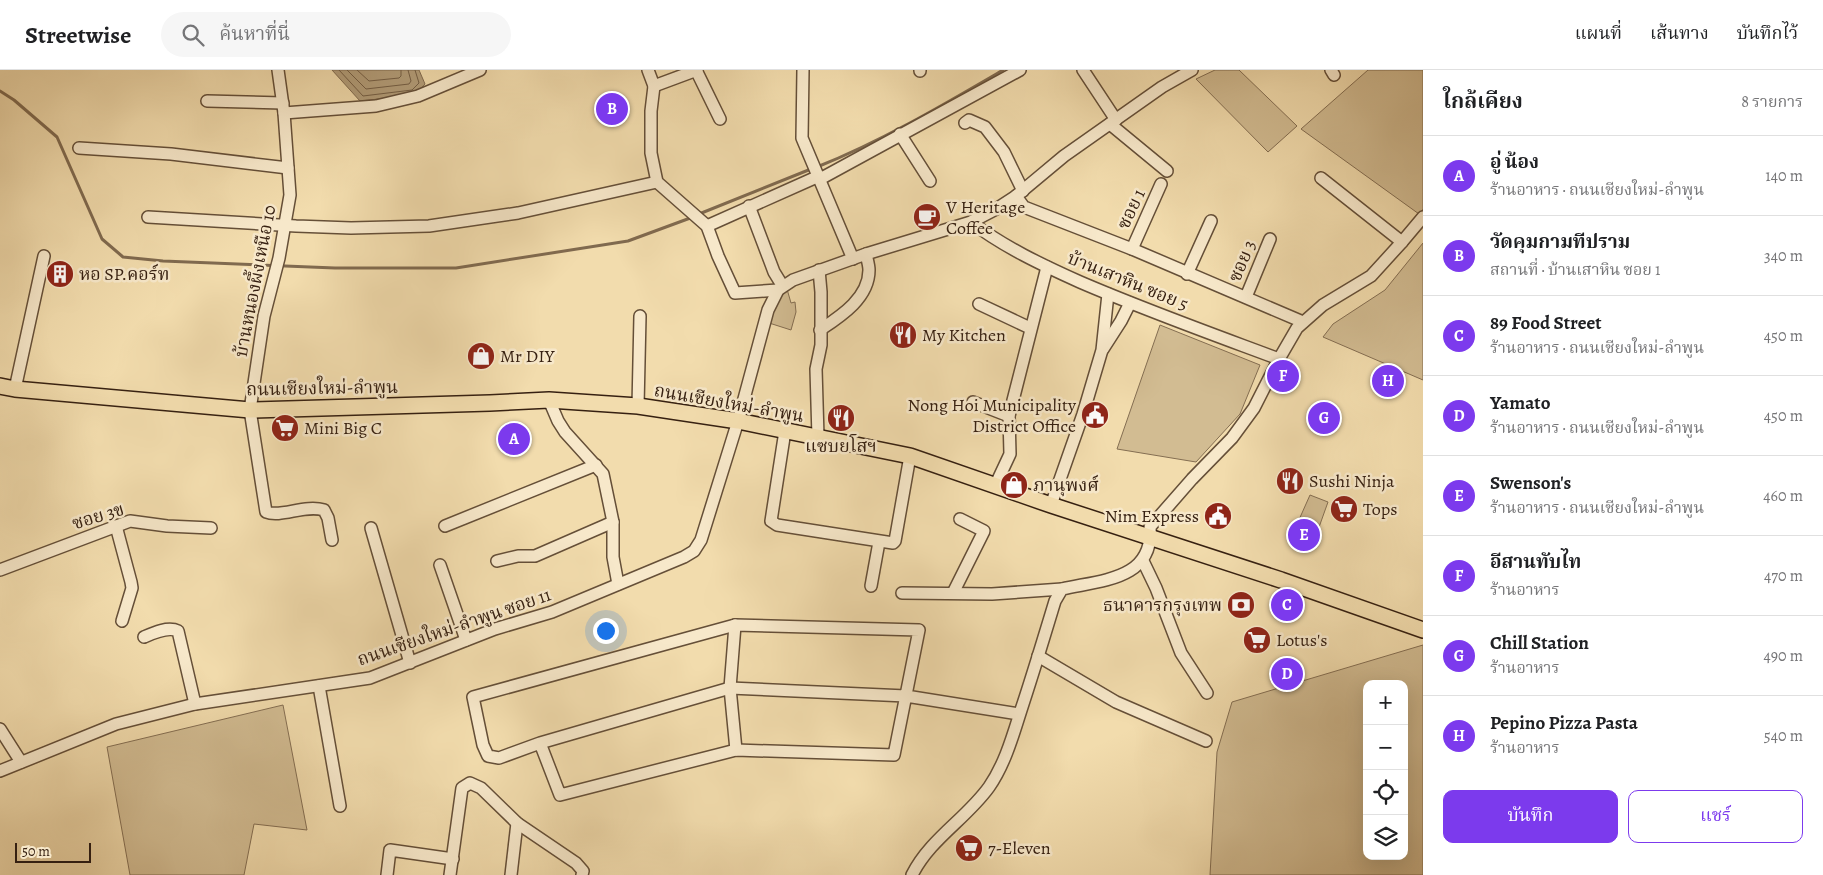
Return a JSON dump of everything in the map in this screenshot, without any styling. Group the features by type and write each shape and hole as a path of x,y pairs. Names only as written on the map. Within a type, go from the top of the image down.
{"main road":[{"name":"ถนนเชียงใหม่-ลำพูน","path":"7,387 250,410 549,400 638,406 738,422 910,456 1423,630"}],"street":[{"name":"บ้านหนองผึ้งเหนือ 10","path":"278,70 284,108 290,196 286,226 264,316 250,410 266,512 272,515 307,508 324,510 328,518 332,540"},
{"path":"207,101 284,108 376,106 418,96 480,70"},
{"path":"648,70 654,86 651,111 651,153 657,182 707,226 735,293 780,288 819,270 971,222 1019,194 1064,156 1162,86 1192,70"},
{"path":"654,86 696,70 720,119"},
{"path":"803,70 802,138 853,259"},
{"path":"707,226 749,206 820,177 1020,70"},
{"path":"1083,70 1113,122 1167,171"},
{"path":"965,123 969,120 985,127 1004,152 1024,207 1132,249 1303,322"},
{"path":"900,134 930,181"},
{"path":"79,148 171,154 288,168"},
{"path":"1321,178 1402,242"},
{"path":"148,217 286,226 351,228 429,226 518,213 657,182"},
{"name":"ซอย 1","path":"1132,249 1161,184"},
{"path":"749,206 780,288"},
{"path":"902,593 992,594 1062,589 1127,573 1143,561 1148,552 1151,538 1150,527 1192,479 1232,438 1254,408 1278,359 1297,328 1323,305 1370,276 1423,217"},
{"path":"1188,274 1211,221"},
{"name":"บ้านเสาหิน ซอย 5","path":"971,222 990,236 1047,267 1130,303 1278,359"},
{"name":"ซอย 3","path":"1246,297 1270,239"},
{"path":"820,330 855,303 864,289 869,271 866,254"},
{"path":"7,387 44,256"},
{"path":"995,486 1010,454 1009,416 1047,267"},
{"path":"818,437 816,376 821,345 822,292 819,270"},
{"name":"ถนนเชียงใหม่-ลำพูน ซอย 11","path":"0,771 116,724 195,704 370,678 410,664 495,629 552,612 684,558 694,551 701,540 738,422 768,310 780,288"},
{"path":"1050,505 1083,414 1102,350 1108,294"},
{"path":"1102,350 1130,303"},
{"path":"979,304 1030,328"},
{"path":"638,406 640,316"},
{"path":"549,400 565,432 603,474 613,522 613,557 618,584"},
{"path":"973,402 1009,416"},
{"path":"785,431 771,521 777,525 893,543 895,541 910,456"},
{"path":"445,526 596,465"},
{"path":"953,593 984,531 960,519"},
{"name":"ซอย 3ข","path":"0,570 130,521 167,526 211,528"},
{"path":"498,561 518,556 535,556 613,522"},
{"path":"116,526 131,582 130,595 122,621"},
{"path":"372,528 410,664"},
{"path":"871,586 880,542"},
{"path":"1143,561 1181,652 1207,693"},
{"path":"440,565 466,640"},
{"path":"916,873 931,846 975,804 990,785 1012,737 1055,601 1062,589"},
{"path":"540,743 560,795 736,750 894,755 906,696 919,630 735,625 473,697 483,745 488,756 499,758 540,743 730,688 906,696 1020,714"},
{"path":"735,625 730,688 736,750"},
{"path":"144,637 174,628 178,631 195,704"},
{"path":"1038,656 1116,702 1206,741"},
{"path":"319,686 340,806"},
{"path":"0,729 21,762"},
{"path":"450,875 462,788 470,783 481,788 517,822 576,863 583,871 582,875"},
{"path":"511,875 517,822"},
{"path":"387,875 390,850 452,859"}],"shaded area":[{"path":"1215,70 1239,70 1297,126 1268,152 1196,79"},
{"path":"1368,70 1423,70 1423,209 1419,214 1301,129"},
{"path":"1423,243 1423,380 1323,337 1333,324 1385,290"},
{"path":"787,289 791,303 795,302 796,312 791,330 766,322 771,297"},
{"path":"1160,325 1260,365 1240,414 1196,462 1117,449"},
{"path":"1310,495 1328,502 1318,530 1298,522"},
{"path":"1423,645 1423,875 1210,875 1217,752 1232,702"},
{"path":"283,705 307,830 254,824 244,875 130,875 107,747"}],"water":[{"path":"332,70 419,70 425,84 415,95 360,101"}],"waterway":[{"path":"817,167 889,134 1003,70"},
{"path":"0,91 14,100 57,137 102,239 123,257 163,261 335,268 456,268 628,241 693,217"},
{"path":"699,214 811,169"}],"place":[{"name":"วัดคุมกามทีปราม","path":"612,109"},
{"name":"V Heritage Coffee","path":"927,217"},
{"name":"หอ SP.คอร์ท","path":"60,274"},
{"name":"My Kitchen","path":"903,335"},
{"name":"Mr DIY","path":"481,356"},
{"name":"อีสานทับไท","path":"1283,376"},
{"name":"Pepino Pizza Pasta","path":"1388,381"},
{"name":"Nong Hoi Municipality District Office","path":"1095,415"},
{"name":"แซบยโสฯ","path":"841,418"},
{"name":"Chill Station","path":"1324,418"},
{"name":"Mini Big C","path":"285,428"},
{"name":"อู่ น้อง","path":"514,439"},
{"name":"Sushi Ninja","path":"1290,481"},
{"name":"ภานุพงศ์","path":"1014,485"},
{"name":"Tops","path":"1344,509"},
{"name":"Nim Express","path":"1218,516"},
{"name":"Swenson's","path":"1304,535"},
{"name":"ธนาคารกรุงเทพ","path":"1241,605"},
{"name":"89 Food Street","path":"1287,605"},
{"name":"Lotus's","path":"1257,640"},
{"name":"Yamato","path":"1287,674"},
{"name":"7-Eleven","path":"969,848"}]}
